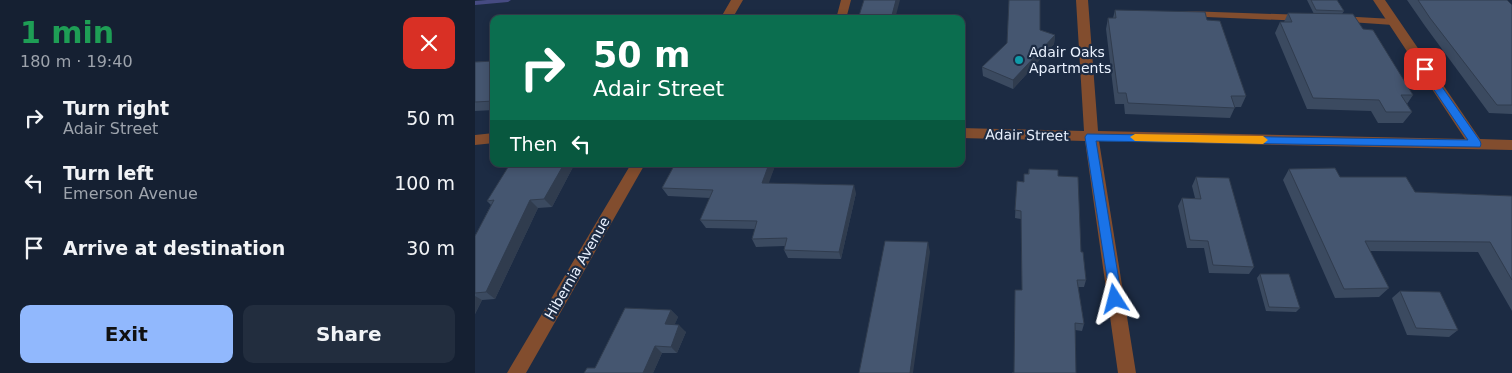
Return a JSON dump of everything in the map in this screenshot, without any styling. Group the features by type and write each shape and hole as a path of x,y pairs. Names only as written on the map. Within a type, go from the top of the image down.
{"street":[{"path":"728,15 737,0"},
{"path":"1082,0 1091,137 1127,373"},
{"path":"1379,0 1476,144"},
{"name":"Adair Street","path":"965,134 1512,145"},
{"path":"475,140 490,138"},
{"name":"Hibernia Avenue","path":"516,373 636,167"}],"lane":[{"path":"842,15 846,0"},
{"path":"1171,14 1393,22"}],"building":[{"path":"864,0 896,0 892,15 859,15"},
{"path":"1009,0 1040,0 1040,30 1055,35 1013,80 982,67 1007,43"},
{"path":"1311,0 1337,0 1344,11 1316,10"},
{"path":"1418,0 1507,0 1512,5 1512,105 1497,105"},
{"path":"1115,10 1205,12 1207,20 1220,21 1246,96 1231,96 1235,108 1128,103 1126,93 1118,93 1108,18 1116,18"},
{"path":"1288,13 1353,14 1363,29 1373,30 1413,95 1401,95 1412,112 1386,112 1379,100 1313,98 1280,22 1292,22"},
{"path":"490,61 490,101 475,102 475,62"},
{"path":"508,167 562,167 544,199 530,200 486,292 475,293 475,236 494,200 487,201"},
{"path":"673,167 768,167 762,183 854,185 839,252 784,250 787,238 752,239 757,221 700,220 713,190 662,188"},
{"path":"1335,168 1340,177 1406,177 1415,192 1512,196 1512,280 1490,242 1365,241 1389,288 1344,289 1289,169"},
{"path":"1029,169 1058,170 1058,176 1078,177 1081,252 1083,252 1086,280 1077,280 1084,324 1075,323 1076,373 1014,373 1015,290 1022,290 1021,211 1015,210 1017,181 1024,182 1024,174 1029,174"},
{"path":"1196,177 1229,178 1254,267 1213,265 1208,241 1190,240 1182,198 1201,199"},
{"path":"885,241 928,242 910,373 859,373"},
{"path":"1260,274 1289,274 1300,308 1269,307"},
{"path":"1400,291 1440,292 1458,330 1416,328"},
{"path":"625,308 671,310 665,324 679,325 671,347 655,346 643,373 584,373 587,368 595,368"}],"waterway":[{"path":"475,3 508,0"}],"slow traffic":[{"path":"1135,137 1263,140"}],"place":[{"name":"Adair Oaks Apartments","path":"1019,60"}],"route":[{"path":"1115,299 1091,137 1476,144 1425,69"}]}
